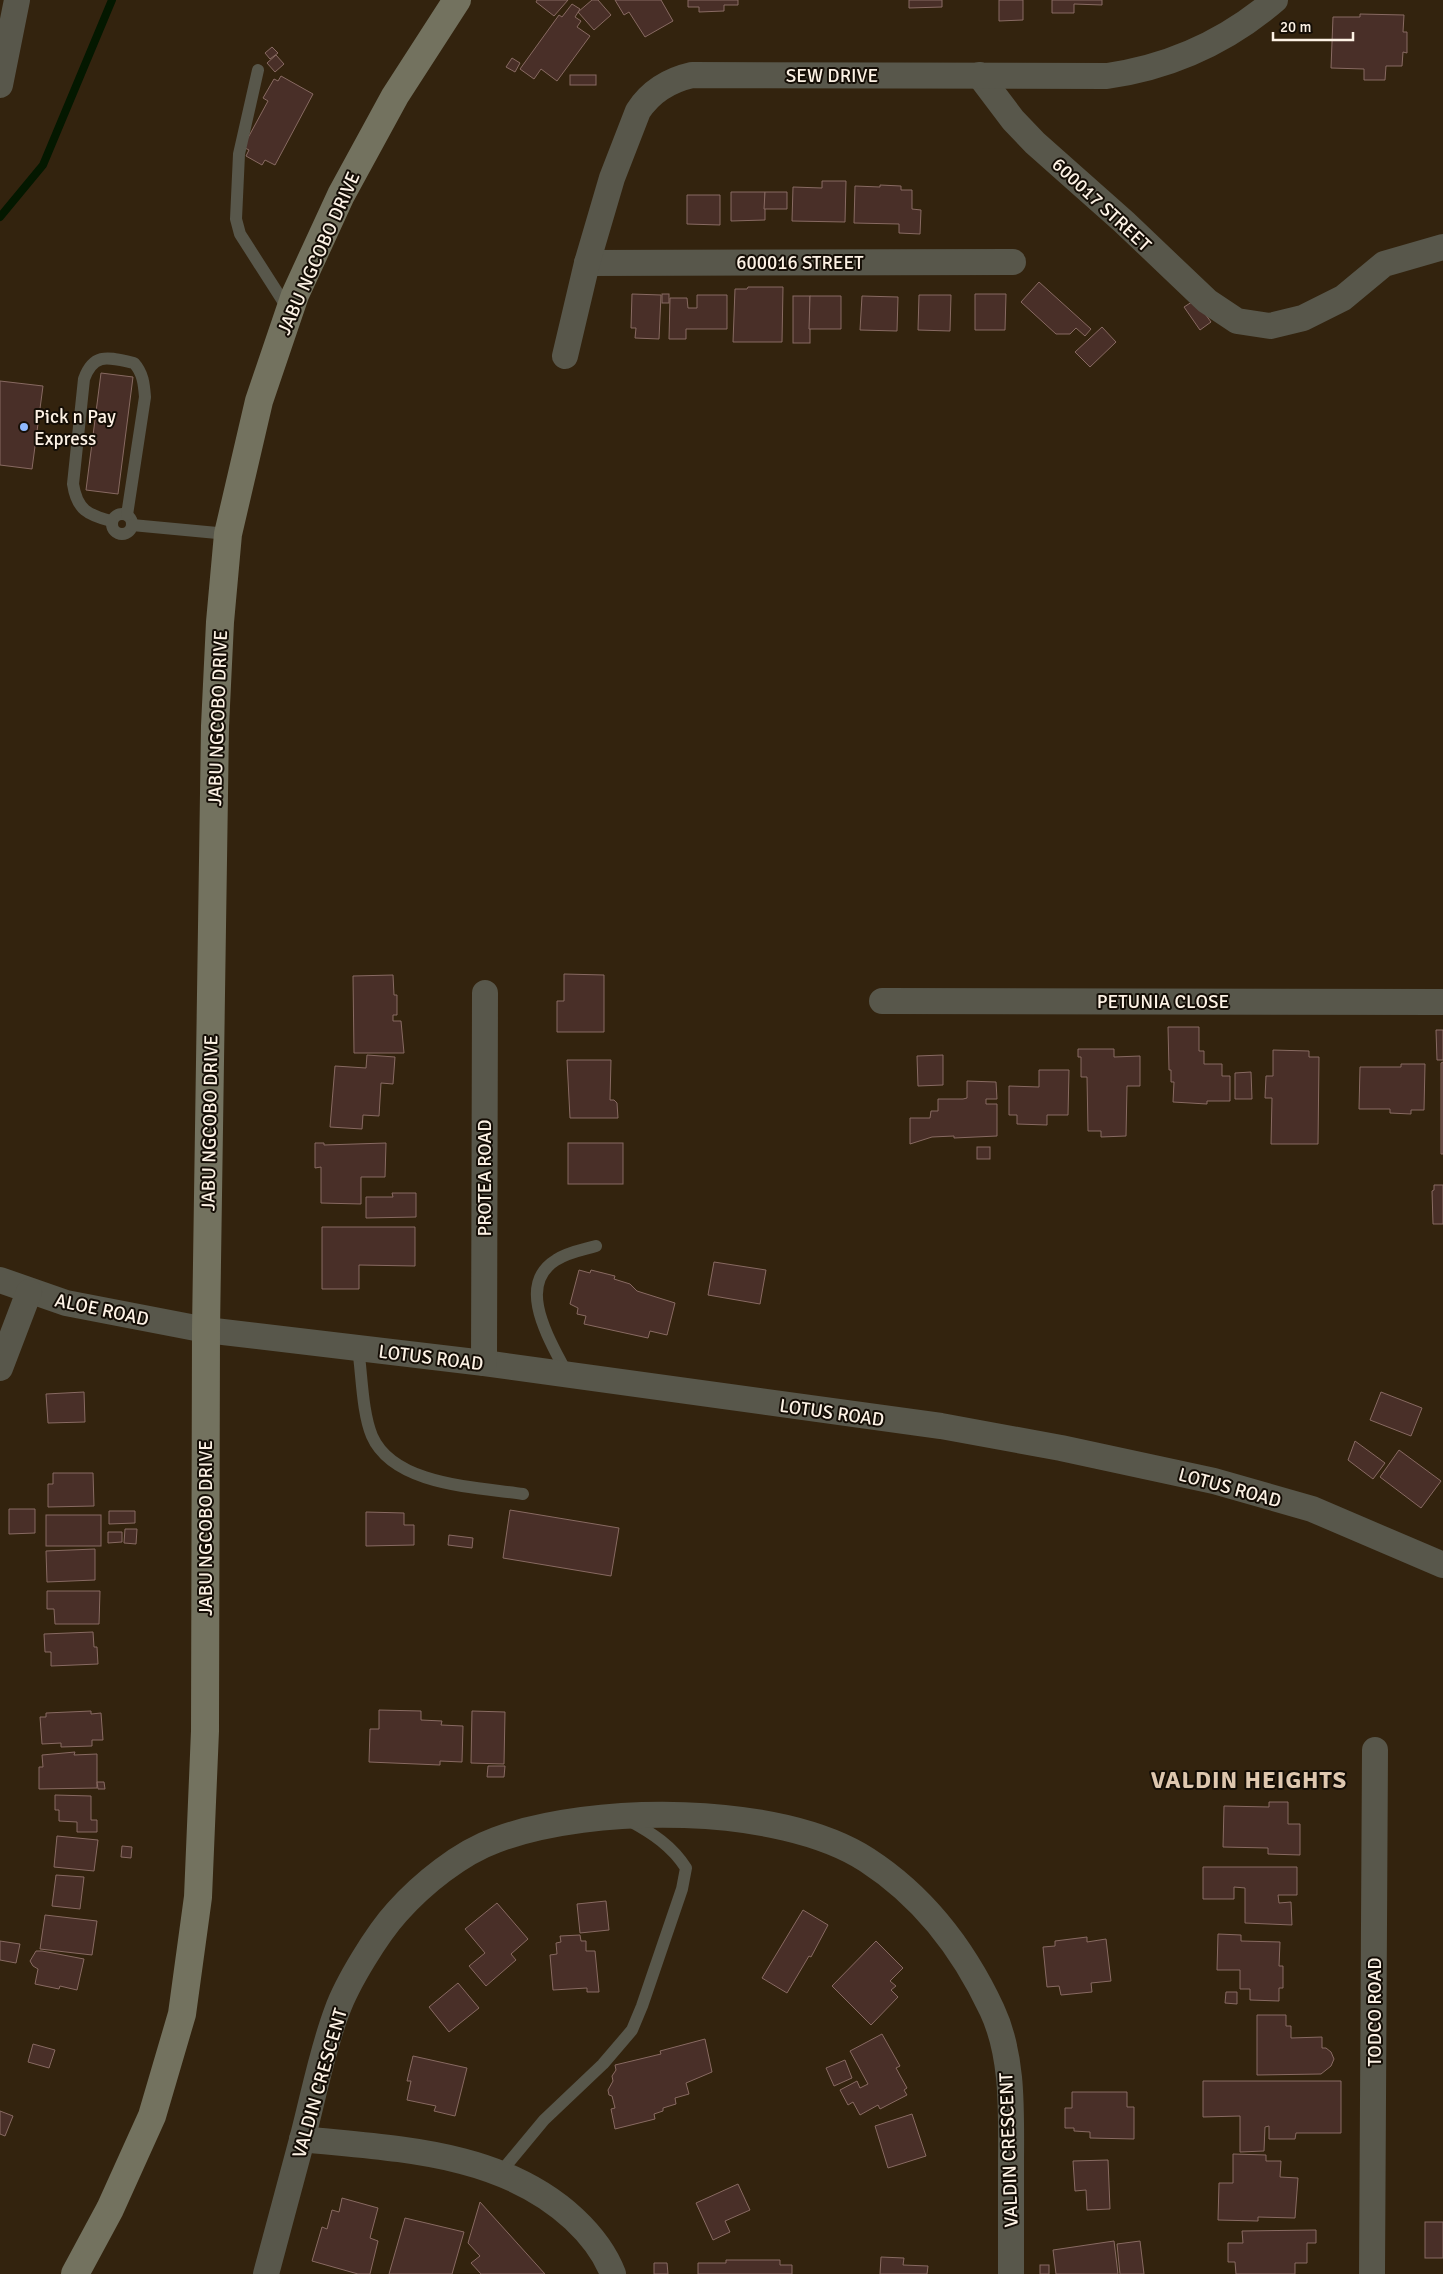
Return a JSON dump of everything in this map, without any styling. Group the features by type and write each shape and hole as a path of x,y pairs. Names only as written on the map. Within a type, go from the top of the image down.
{"main road":[{"name":"JABU NGCOBO DRIVE","path":"75,2274 110,2209 152,2116 183,2004 198,1897 205,1732 206,1330 215,726 220,622 228,534 259,401 290,311 345,187 395,96 457,0"}],"street":[{"path":"0,84 17,0"},
{"name":"SEW DRIVE","path":"565,356 588,263 612,178 638,111 654,92 679,78 692,75 1107,76 1158,66 1208,46 1237,29 1275,0"},
{"name":"600017 STREET","path":"979,75 1013,120 1035,143 1124,222 1207,302 1237,321 1270,326 1303,318 1343,298 1384,264 1443,247"},
{"name":"600016 STREET","path":"588,263 1013,262"},
{"name":"PROTEA ROAD","path":"484,1363 485,993"},
{"name":"PETUNIA CLOSE","path":"882,1001 1443,1002"},
{"name":"ALOE ROAD","path":"0,1280 66,1304 206,1330"},
{"path":"0,1368 29,1292"},
{"name":"LOTUS ROAD","path":"206,1330 484,1363 941,1426 1061,1448 1214,1481 1312,1509 1443,1565"},
{"name":"TODCO ROAD","path":"1372,2274 1375,1750"},
{"name":"VALDIN CRESCENT","path":"266,2274 338,2008 366,1955 395,1914 425,1884 454,1863 492,1841 578,1819 621,1816 685,1816 770,1824 828,1841 866,1859 905,1889 937,1920 973,1973 994,2014 1005,2052 1011,2103 1011,2274"},
{"path":"302,2139 418,2151 481,2166 523,2182 558,2204 586,2230 609,2264 613,2274"}],"lane":[{"path":"258,70 239,154 236,219 240,234 290,311"},
{"path":"103,359 134,363 144,384 145,397 130,520 126,534 120,535 115,532 111,521 91,516 84,510 77,501 72,484 84,379 89,366 96,360 103,359"},
{"path":"111,521 121,513 130,520 228,534"},
{"path":"568,1375 540,1315 536,1303 536,1291 544,1271 554,1261 568,1254 596,1246"},
{"path":"358,1348 368,1423 378,1446 386,1456 409,1471 423,1477 442,1482 523,1494"},
{"path":"500,2173 544,2120 619,2047 632,2030 682,1889 686,1868 670,1848 653,1834 621,1816"}],"building":[{"path":"537,0 568,0 554,16 536,2"},
{"path":"592,0 598,0 611,15 594,30 578,12"},
{"path":"615,0 661,0 673,21 645,37 629,12 624,15"},
{"path":"688,0 738,0 738,5 724,5 724,11 699,12 699,7 688,7"},
{"path":"909,0 942,0 942,7 909,8"},
{"path":"999,0 1023,0 1023,20 999,21"},
{"path":"1052,0 1102,0 1102,5 1074,4 1074,13 1052,13"},
{"path":"572,4 580,9 575,17 581,21 577,27 590,36 557,81 541,69 534,79 520,69 559,15 562,17"},
{"path":"1360,14 1404,15 1403,32 1407,32 1407,53 1403,52 1402,66 1386,66 1385,80 1364,80 1364,69 1331,68 1333,17 1360,17"},
{"path":"272,47 278,53 270,59 265,53"},
{"path":"276,55 284,64 275,72 267,63"},
{"path":"512,58 520,63 515,72 506,67"},
{"path":"570,75 596,75 596,85 570,85"},
{"path":"281,76 313,94 275,165 265,160 262,165 246,156 249,150 243,147 268,101 263,98 274,79 278,81"},
{"path":"822,181 846,181 845,222 792,221 793,187 822,188"},
{"path":"880,185 901,186 901,190 912,190 912,209 921,210 920,234 899,233 899,224 854,223 855,186 880,187"},
{"path":"731,192 765,192 765,220 731,221"},
{"path":"765,192 787,192 787,209 764,209"},
{"path":"687,195 720,195 720,225 687,224"},
{"path":"1039,282 1091,329 1085,336 1076,328 1070,334 1056,334 1021,302"},
{"path":"748,287 783,287 782,342 733,342 735,289 747,289"},
{"path":"632,294 661,295 659,339 635,338 636,328 631,328"},
{"path":"662,294 669,294 669,303 662,303"},
{"path":"975,294 1006,294 1005,330 975,330"},
{"path":"697,295 727,295 727,329 686,329 686,339 669,339 670,298 687,298 688,308 697,308"},
{"path":"919,295 951,295 950,331 918,330"},
{"path":"793,296 810,296 810,343 793,343"},
{"path":"810,296 841,296 841,329 809,329"},
{"path":"862,296 898,297 897,331 860,330"},
{"path":"1195,300 1211,322 1200,330 1184,307"},
{"path":"1102,327 1116,342 1090,367 1075,352"},
{"path":"101,373 133,377 118,494 86,490"},
{"path":"0,381 43,386 32,469 0,465"},
{"path":"564,974 604,975 604,1032 557,1032 557,1001 564,1001"},
{"path":"393,975 394,995 397,995 397,1015 393,1015 393,1021 401,1021 404,1053 354,1053 353,976"},
{"path":"1168,1027 1199,1027 1199,1051 1204,1051 1204,1064 1222,1064 1222,1076 1230,1076 1230,1101 1207,1101 1207,1104 1173,1102 1174,1082 1171,1082 1171,1070 1169,1070"},
{"path":"1436,1030 1443,1030 1443,1060 1437,1060"},
{"path":"1078,1049 1114,1049 1114,1057 1140,1056 1140,1086 1127,1086 1126,1136 1101,1137 1101,1131 1088,1131 1087,1077 1081,1077 1081,1057 1078,1057"},
{"path":"1273,1050 1309,1051 1309,1057 1319,1057 1318,1144 1271,1144 1272,1098 1265,1098 1266,1076 1273,1076"},
{"path":"367,1055 395,1057 393,1084 381,1083 379,1116 363,1115 362,1129 330,1127 335,1066 366,1068"},
{"path":"943,1055 943,1085 918,1086 917,1056"},
{"path":"567,1060 611,1060 610,1100 614,1100 617,1103 618,1118 570,1118"},
{"path":"1443,1062 1443,1154 1441,1154 1441,1063"},
{"path":"1401,1064 1425,1064 1424,1110 1411,1110 1411,1114 1390,1113 1390,1109 1359,1109 1360,1067 1401,1067"},
{"path":"1039,1070 1069,1070 1068,1115 1047,1115 1047,1125 1017,1124 1017,1115 1009,1115 1009,1086 1039,1087"},
{"path":"1251,1072 1252,1099 1235,1099 1235,1073"},
{"path":"967,1081 996,1082 997,1099 986,1099 986,1104 997,1104 997,1136 932,1137 910,1144 910,1118 930,1118 931,1111 938,1111 938,1099 967,1098"},
{"path":"315,1143 324,1143 324,1145 386,1143 385,1177 361,1177 361,1204 321,1203 321,1167 315,1168"},
{"path":"568,1143 623,1143 623,1184 568,1184"},
{"path":"977,1147 990,1147 990,1159 977,1159"},
{"path":"1434,1185 1443,1185 1443,1224 1433,1224 1432,1191 1434,1190"},
{"path":"392,1193 416,1193 416,1217 366,1218 366,1197 393,1197"},
{"path":"322,1227 415,1227 415,1266 359,1265 359,1289 322,1289"},
{"path":"714,1262 766,1270 760,1304 708,1295"},
{"path":"579,1270 590,1273 591,1270 615,1276 614,1279 630,1284 637,1291 675,1303 667,1335 650,1331 648,1338 584,1324 586,1316 577,1314 578,1308 570,1304"},
{"path":"84,1392 85,1422 48,1423 46,1394"},
{"path":"1381,1392 1422,1408 1411,1436 1370,1420"},
{"path":"1355,1441 1385,1463 1373,1479 1348,1460"},
{"path":"1399,1450 1441,1481 1421,1508 1380,1477"},
{"path":"53,1473 93,1473 94,1506 48,1507 48,1484 53,1484"},
{"path":"9,1509 35,1509 35,1533 9,1534"},
{"path":"510,1510 619,1528 611,1576 503,1558"},
{"path":"109,1511 135,1511 135,1523 109,1524"},
{"path":"366,1512 404,1513 404,1525 414,1525 414,1545 366,1546"},
{"path":"46,1515 101,1515 101,1546 46,1546"},
{"path":"125,1529 137,1529 136,1544 124,1543"},
{"path":"108,1532 122,1532 122,1542 108,1543"},
{"path":"449,1535 473,1538 472,1548 448,1545"},
{"path":"95,1549 95,1580 47,1582 46,1551"},
{"path":"47,1591 100,1591 99,1624 55,1624 54,1609 47,1609"},
{"path":"93,1632 94,1647 97,1647 98,1664 51,1666 51,1652 45,1652 44,1634"},
{"path":"379,1710 421,1711 421,1720 442,1721 441,1725 463,1726 462,1762 440,1761 440,1765 369,1762 370,1729 379,1729"},
{"path":"91,1711 91,1714 101,1713 103,1740 92,1740 92,1746 61,1747 61,1743 42,1744 40,1717 46,1717 46,1713"},
{"path":"472,1711 505,1712 504,1764 471,1763"},
{"path":"75,1752 74,1755 97,1754 97,1788 39,1789 39,1767 43,1767 42,1755"},
{"path":"488,1766 505,1766 504,1777 487,1777"},
{"path":"97,1782 104,1782 105,1789 98,1789"},
{"path":"55,1795 91,1796 91,1820 97,1820 97,1832 77,1832 77,1822 59,1821 59,1810 55,1810"},
{"path":"1269,1802 1288,1802 1288,1824 1300,1824 1300,1855 1268,1854 1268,1848 1223,1847 1224,1806 1269,1807"},
{"path":"57,1836 98,1840 94,1871 54,1867"},
{"path":"122,1846 132,1847 131,1858 121,1857"},
{"path":"1203,1867 1297,1867 1297,1895 1278,1895 1279,1903 1291,1902 1292,1925 1245,1923 1245,1888 1234,1887 1234,1899 1203,1899"},
{"path":"56,1875 84,1877 80,1909 52,1906"},
{"path":"606,1901 609,1930 580,1933 577,1904"},
{"path":"497,1903 528,1939 511,1954 516,1960 486,1986 469,1966 485,1953 465,1929"},
{"path":"803,1910 828,1925 811,1957 809,1956 787,1993 762,1978"},
{"path":"45,1915 97,1921 92,1955 40,1949"},
{"path":"1218,1934 1241,1935 1241,1941 1280,1942 1279,1966 1283,1966 1283,1988 1279,1988 1279,2001 1250,2000 1250,1989 1240,1989 1240,1970 1217,1970"},
{"path":"580,1935 581,1941 586,1941 586,1951 595,1951 599,1992 587,1992 587,1988 553,1990 550,1955 557,1954 556,1943 561,1942 560,1936"},
{"path":"1087,1937 1087,1942 1106,1939 1111,1981 1091,1983 1092,1992 1061,1995 1059,1986 1047,1987 1043,1947 1055,1946 1055,1941"},
{"path":"0,1941 20,1944 16,1963 0,1960"},
{"path":"876,1941 903,1968 890,1981 896,1986 891,1990 898,1997 871,2025 832,1986"},
{"path":"36,1951 84,1959 77,1990 60,1986 59,1989 35,1984 38,1969 30,1961"},
{"path":"458,1983 479,2008 449,2032 429,2007"},
{"path":"1226,1992 1237,1992 1237,2004 1225,2003"},
{"path":"1257,2015 1286,2015 1286,2026 1291,2026 1291,2038 1322,2037 1322,2048 1326,2048 1331,2052 1334,2059 1331,2066 1321,2074 1257,2075"},
{"path":"882,2034 900,2066 896,2068 907,2088 904,2090 907,2095 880,2109 878,2105 860,2115 853,2102 848,2105 840,2090 857,2081 860,2088 868,2084 850,2051"},
{"path":"705,2039 712,2072 686,2083 689,2094 675,2098 676,2104 663,2108 663,2111 654,2114 655,2119 615,2129 611,2109 615,2108 612,2096 609,2095 608,2090 613,2081 612,2076 616,2070 615,2065 661,2054 660,2051"},
{"path":"33,2044 55,2050 49,2068 28,2062"},
{"path":"413,2056 467,2068 455,2116 434,2111 436,2106 407,2100 411,2081 407,2081"},
{"path":"845,2060 852,2078 834,2086 826,2068"},
{"path":"1203,2081 1341,2081 1341,2133 1296,2133 1295,2139 1269,2139 1269,2126 1265,2127 1264,2151 1240,2152 1240,2116 1203,2117"},
{"path":"1072,2092 1127,2092 1127,2107 1134,2107 1134,2139 1090,2138 1090,2132 1074,2131 1074,2128 1065,2128 1065,2108 1072,2108"},
{"path":"0,2111 13,2116 5,2136 0,2134"},
{"path":"912,2114 926,2156 888,2168 875,2126"},
{"path":"1233,2154 1266,2155 1266,2161 1281,2161 1280,2177 1298,2178 1295,2218 1258,2217 1258,2221 1218,2220 1219,2183 1233,2183"},
{"path":"1108,2160 1110,2209 1087,2210 1086,2190 1075,2191 1073,2161"},
{"path":"738,2184 750,2210 725,2221 730,2232 713,2240 696,2203"},
{"path":"342,2198 378,2208 370,2238 378,2241 370,2274 358,2274 312,2261 322,2227 327,2229 332,2210 339,2212"},
{"path":"480,2202 545,2274 481,2274 471,2263 480,2256 468,2243"},
{"path":"405,2218 464,2232 452,2274 389,2274"},
{"path":"1425,2222 1443,2222 1443,2258 1425,2258"},
{"path":"1316,2230 1316,2243 1307,2243 1307,2263 1295,2263 1295,2274 1236,2274 1235,2262 1228,2262 1228,2243 1243,2243 1242,2231"},
{"path":"1114,2241 1118,2274 1056,2274 1053,2250"},
{"path":"1140,2241 1144,2274 1120,2274 1117,2244"},
{"path":"881,2257 904,2258 903,2265 928,2266 927,2274 880,2274"},
{"path":"726,2260 780,2260 780,2265 792,2265 792,2274 698,2274 698,2263 726,2263"},
{"path":"654,2263 667,2263 668,2274 654,2274"},
{"path":"1040,2265 1049,2265 1049,2274 1040,2274"}],"waterway":[{"path":"0,217 43,165 112,0"}],"place":[{"name":"Pick n Pay Express","path":"24,427"}],"district":[{"name":"VALDIN HEIGHTS","path":"1249,1780"}]}
